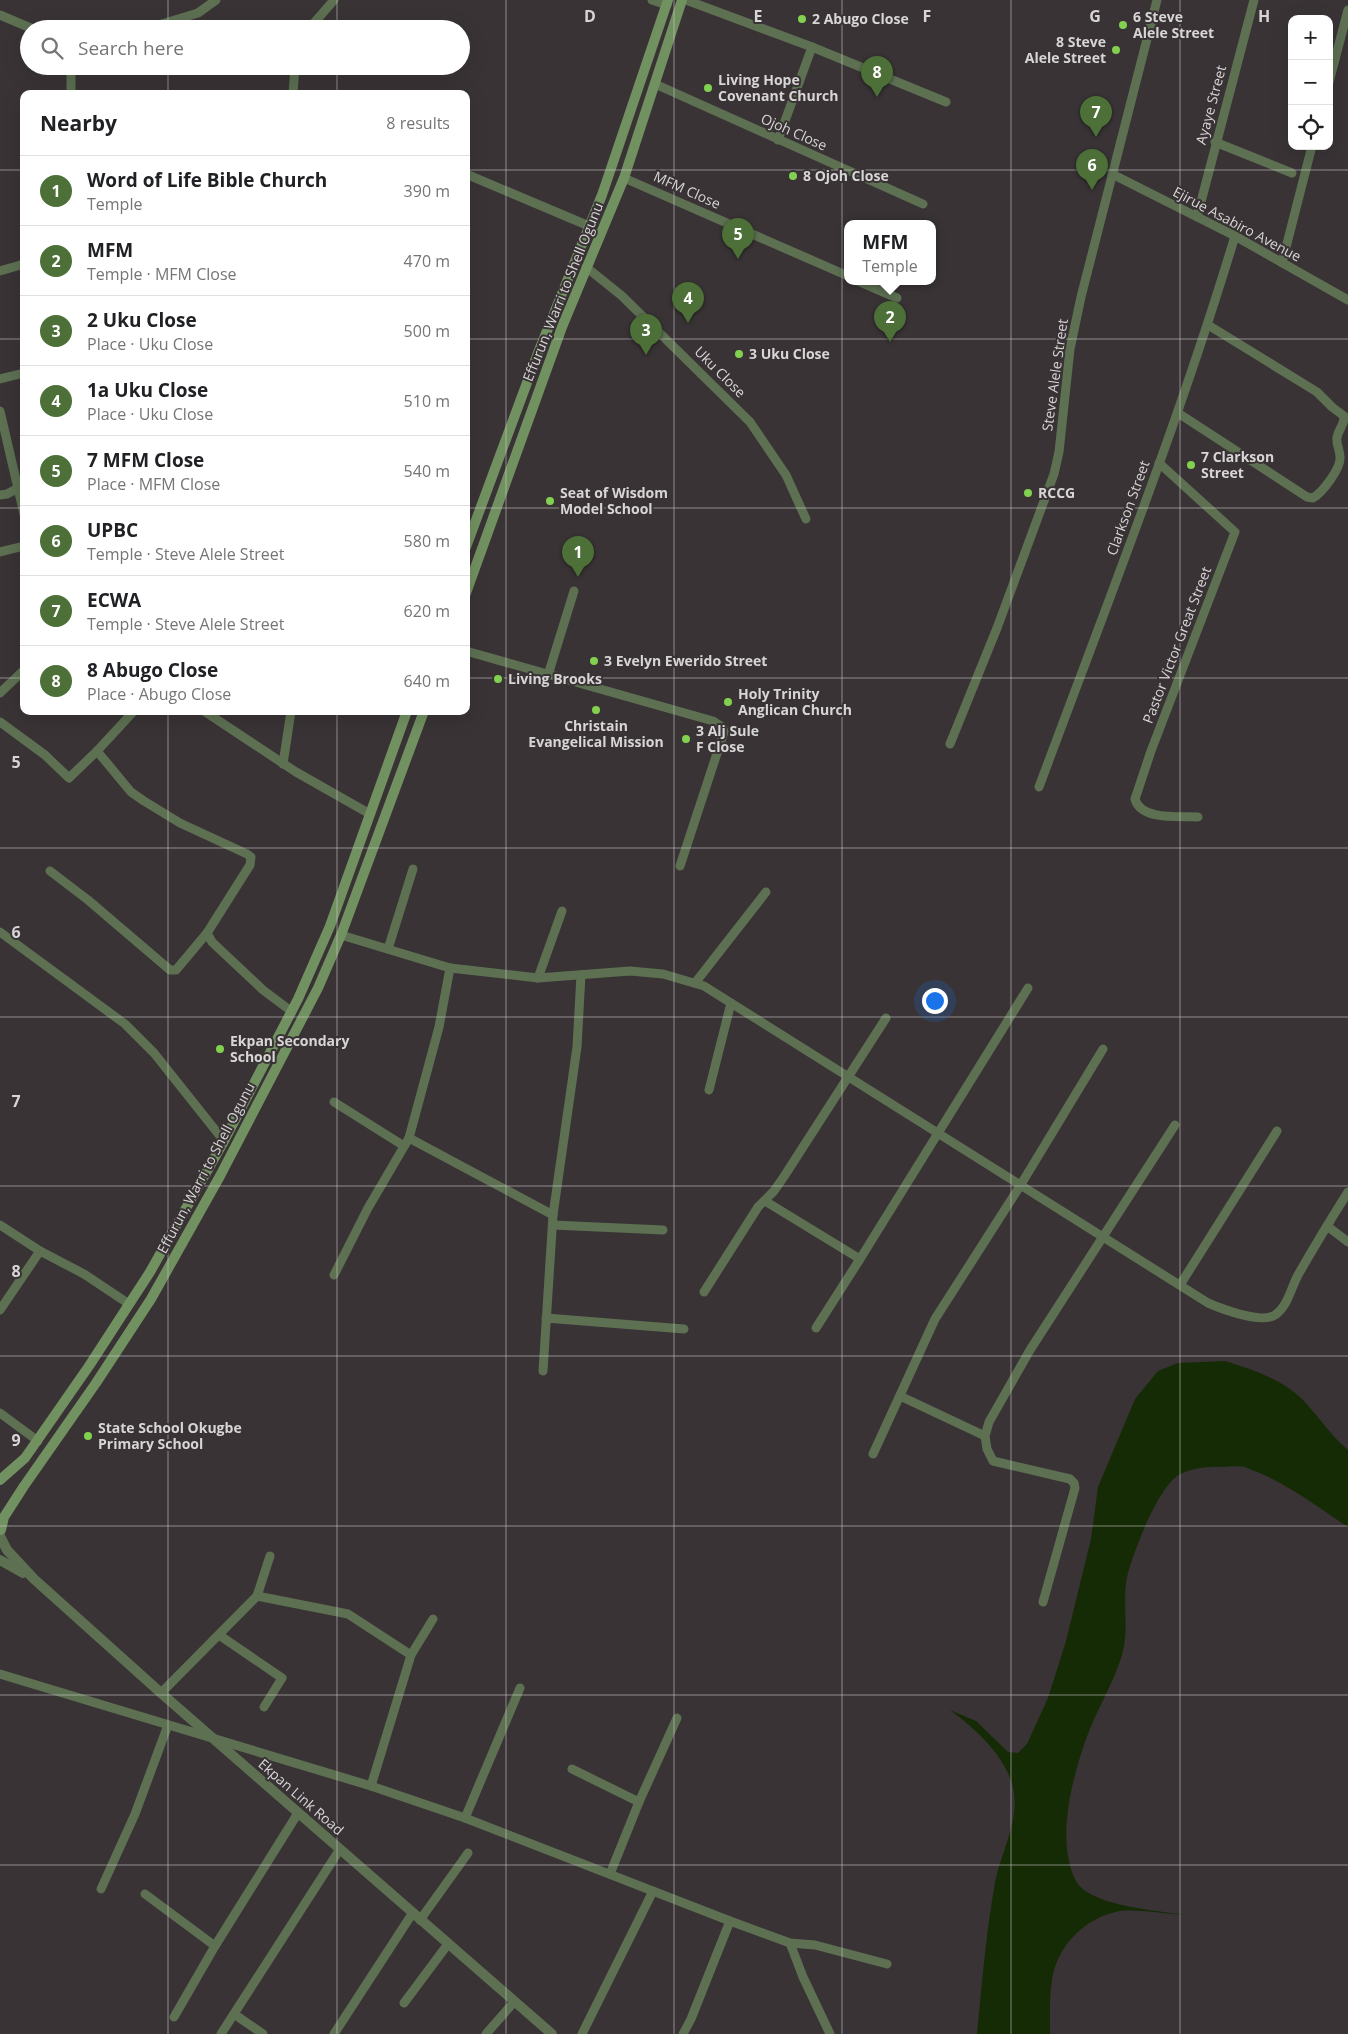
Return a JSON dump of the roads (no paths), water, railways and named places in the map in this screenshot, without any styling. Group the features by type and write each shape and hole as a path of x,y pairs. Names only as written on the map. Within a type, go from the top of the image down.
{"main road":[{"name":"Effurun, Warri to Shell Ogunu","path":"470,582 562,327 624,178 682,0"},
{"name":"Effurun, Warri to Shell Ogunu","path":"470,536 538,353 623,138 667,2"},
{"name":"Effurun, Warri to Shell Ogunu","path":"0,1480 25,1458 38,1441 129,1304 150,1272 224,1141 291,1011 330,926 406,715"},
{"name":"Effurun, Warri to Shell Ogunu","path":"0,1530 4,1518 17,1497 96,1383 151,1299 220,1176 318,988 341,936 423,715"}],"street":[{"path":"177,20 198,14 216,0"},
{"path":"317,20 334,0"},
{"path":"652,0 667,2"},
{"path":"686,0 812,46 946,102"},
{"name":"Steve Alele Street","path":"950,744 997,628 1054,474 1059,452 1070,349 1081,297 1157,0"},
{"name":"Ayaye Street","path":"1196,217 1254,0"},
{"path":"1333,67 1348,10"},
{"path":"0,15 20,23"},
{"path":"778,140 812,46"},
{"path":"71,75 71,90"},
{"path":"293,90 294,75"},
{"name":"Ojoh Close","path":"655,84 923,204"},
{"path":"1215,142 1292,173"},
{"path":"1282,263 1311,150"},
{"name":"Ejirue Asabiro Avenue","path":"1112,174 1235,236 1348,300"},
{"path":"470,176 589,226"},
{"name":"MFM Close","path":"624,178 844,274"},
{"name":"Clarkson Street","path":"1039,787 1178,413 1208,325 1235,236"},
{"path":"0,271 20,265"},
{"name":"Uku Close","path":"586,267 629,302 750,422 786,475 806,519"},
{"path":"867,285 897,298"},
{"path":"1178,413 1307,497 1313,498 1320,494 1339,465 1340,456 1337,436 1344,422 1344,416 1332,408 1317,392 1208,325"},
{"path":"0,379 20,374"},
{"path":"0,411 20,482"},
{"name":"Pastor Victor Great Street","path":"1159,463 1235,532 1151,751 1135,799 1137,805 1143,811 1160,815 1198,817"},
{"path":"0,495 7,494 20,487"},
{"path":"0,552 20,547"},
{"path":"548,675 574,591"},
{"path":"470,652 713,722 722,727 724,732 680,866"},
{"path":"0,693 20,674"},
{"path":"0,722 45,755 69,778 130,715"},
{"path":"210,715 283,764 370,814"},
{"path":"283,764 290,715"},
{"path":"50,871 88,900 170,970 176,970 207,933 250,865 250,857 247,854 180,823 131,792 97,751"},
{"path":"388,949 413,869"},
{"path":"695,983 766,892"},
{"path":"538,978 562,911"},
{"path":"0,932 125,1024 154,1053 224,1141"},
{"path":"207,933 212,942 263,990 291,1011"},
{"path":"341,936 450,968 538,978 630,971 663,974 704,986 1103,1238 1208,1303 1223,1310 1251,1316 1274,1316 1284,1306 1298,1276 1348,1192"},
{"path":"334,1275 368,1208 407,1142 439,1027 450,968"},
{"path":"543,1371 553,1220 577,1046 581,975"},
{"path":"816,1328 939,1134 1028,988"},
{"path":"709,1090 731,1003"},
{"path":"704,1292 758,1207 785,1175 886,1018"},
{"path":"873,1454 935,1319 1020,1186 1103,1049"},
{"path":"334,1102 553,1220 663,1230"},
{"path":"1043,1602 1075,1488 1074,1484 1070,1479 993,1461 987,1449 985,1436 989,1422 1030,1350 1175,1125"},
{"path":"1180,1285 1277,1131"},
{"path":"765,1201 860,1259"},
{"path":"1327,1226 1348,1242"},
{"path":"1,1228 84,1274 129,1304"},
{"path":"0,1310 40,1251"},
{"path":"546,1318 684,1329"},
{"path":"900,1396 985,1436"},
{"path":"0,1413 38,1441"},
{"path":"0,1530 7,1550 34,1579"},
{"path":"161,1693 257,1596 270,1556"},
{"path":"0,1560 34,1579"},
{"name":"Ekpan Link Road","path":"34,1579 548,2033"},
{"path":"257,1596 348,1614 411,1655"},
{"path":"371,1786 411,1655 433,1619"},
{"path":"219,1635 282,1678 264,1707"},
{"path":"0,1674 371,1786 465,1818 730,1921 790,1942 816,1945 887,1964"},
{"path":"465,1818 520,1688"},
{"path":"610,1874 639,1802 677,1718"},
{"path":"100,1889 135,1814 168,1725"},
{"path":"572,1769 639,1802"},
{"path":"174,2017 215,1946 298,1813"},
{"path":"221,2034 340,1849"},
{"path":"334,2034 416,1917 468,1853"},
{"path":"582,2034 653,1891"},
{"path":"145,1894 215,1946"},
{"path":"683,2034 691,2019 730,1921"},
{"path":"790,1942 803,1977 830,2034"},
{"path":"404,2003 448,1944"},
{"path":"486,2034 514,2002"},
{"path":"234,2014 263,2034"}],"place":[{"name":"2 Abugo Close","path":"802,19"},
{"name":"6 Steve Alele Street","path":"1123,25"},
{"name":"8 Steve Alele Street","path":"1116,50"},
{"name":"Living Hope Covenant Church","path":"708,88"},
{"name":"8 Abugo Close","path":"877,97"},
{"name":"ECWA","path":"1096,137"},
{"name":"8 Ojoh Close","path":"793,176"},
{"name":"UPBC","path":"1092,190"},
{"name":"7 MFM Close","path":"738,259"},
{"name":"1a Uku Close","path":"688,323"},
{"name":"MFM","path":"890,342"},
{"name":"3 Uku Close","path":"739,354"},
{"name":"2 Uku Close","path":"646,355"},
{"name":"7 Clarkson Street","path":"1191,465"},
{"name":"RCCG","path":"1028,493"},
{"name":"Seat of Wisdom Model School","path":"550,501"},
{"name":"Word of Life Bible Church","path":"578,577"},
{"name":"3 Evelyn Ewerido Street","path":"594,661"},
{"name":"Living Brooks","path":"498,679"},
{"name":"Holy Trinity Anglican Church","path":"728,702"},
{"name":"Christain Evangelical Mission","path":"596,710"},
{"name":"3 Alj Sule F Close","path":"686,739"},
{"name":"Ekpan Secondary School","path":"220,1049"},
{"name":"State School Okugbe Primary School","path":"88,1436"}]}
